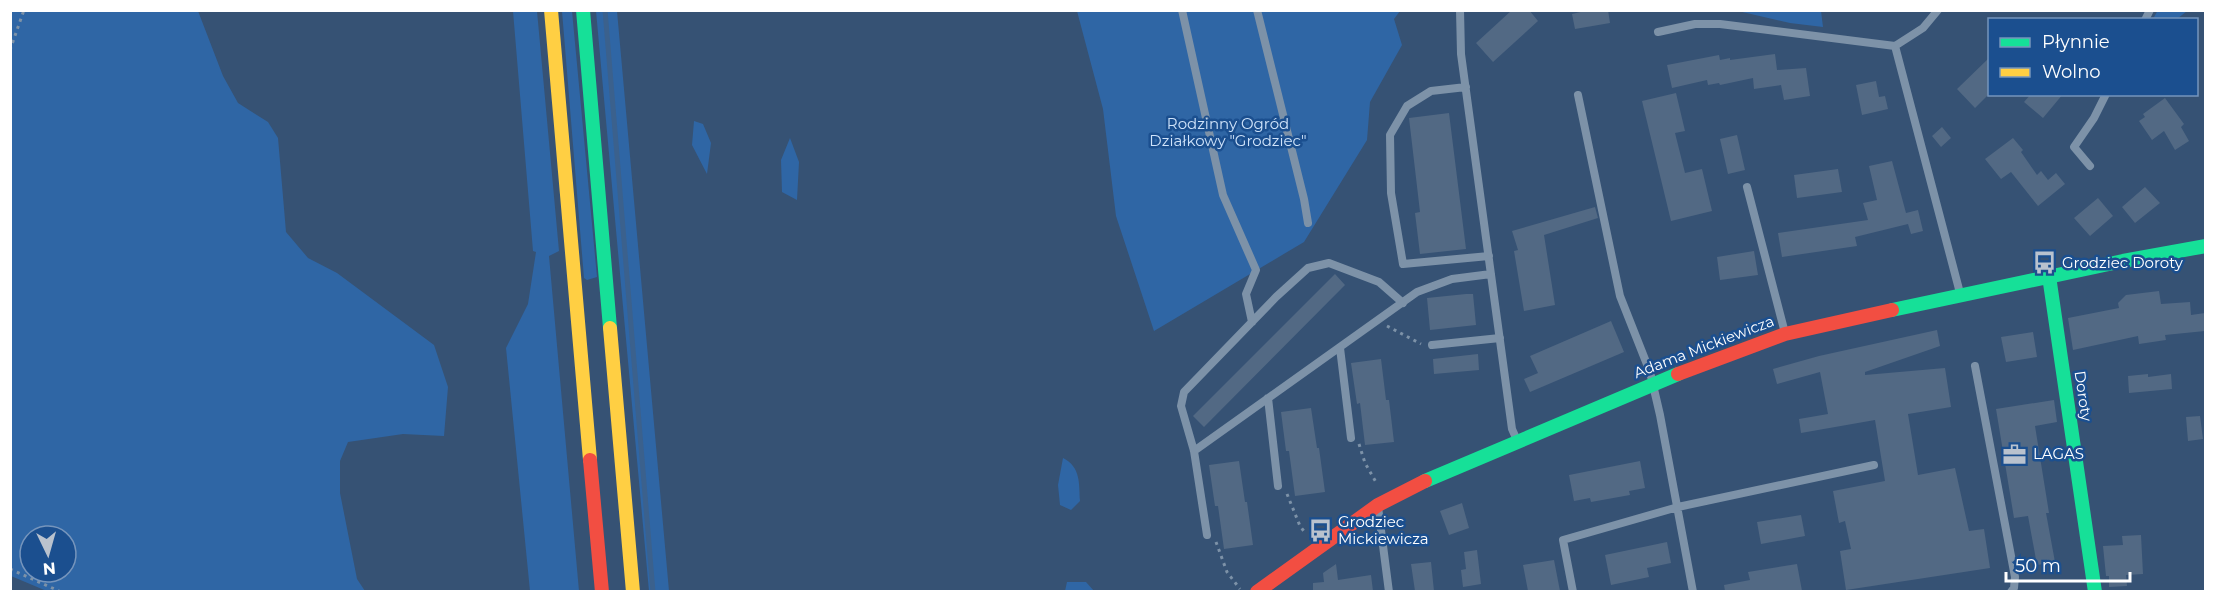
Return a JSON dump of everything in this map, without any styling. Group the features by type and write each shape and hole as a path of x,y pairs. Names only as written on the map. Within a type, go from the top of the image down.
{"street":[{"path":"551,10 602,591"},
{"path":"584,10 633,591"},
{"name":"Adama Mickiewicza","path":"1257,591 1378,505 1439,474 1652,384 1785,334 1960,294 2205,246"},
{"name":"Doroty","path":"2049,276 2095,591"}],"lane":[{"path":"1182,10 1223,195 1256,270 1246,294 1252,322"},
{"path":"1257,10 1308,223"},
{"path":"1460,10 1461,54 1512,429 1517,440"},
{"path":"1658,32 1695,24 1720,24 1894,46 1923,28 1938,10"},
{"path":"1894,46 1960,294"},
{"path":"1466,87 1431,91 1407,106 1390,135 1391,194 1402,264 1489,256"},
{"path":"1578,95 1620,296 1647,363 1660,415 1693,591"},
{"path":"2090,165 2074,147 2094,118 2105,96"},
{"path":"1747,187 1785,334"},
{"path":"1207,536 1194,451 1181,406 1184,392 1308,268 1329,263 1379,282 1402,303"},
{"path":"1194,451 1417,292 1452,279 1491,274"},
{"path":"1432,345 1500,338"},
{"path":"1340,348 1351,438"},
{"path":"1975,366 2015,577 2014,588 2011,591"},
{"path":"1268,398 1278,486"},
{"path":"1573,591 1563,540 1678,507 1874,465"},
{"path":"1378,505 1389,591"}],"path":[{"path":"10,50 24,10"},
{"path":"1386,325 1422,344 1432,345"},
{"path":"1360,447 1381,491"},
{"path":"1288,497 1300,526 1311,540"},
{"path":"1217,545 1227,572 1241,591"},
{"path":"10,569 61,591"}],"green space":[{"path":"2158,10 2187,10 2178,18 2154,18"},
{"path":"10,11 198,11 223,76 238,103 268,122 278,138 286,232 308,258 337,273 434,345 448,387 444,436 403,434 348,442 340,461 340,493 357,579 365,591 49,592 30,584 78,584 78,524 18,524 18,579 11,576"},
{"path":"513,11 537,11 559,251 549,256 579,591 530,591 506,348 528,304 536,252 533,251"},
{"path":"562,11 572,11 597,277 587,280 584,278"},
{"path":"596,11 617,11 669,591 649,591"},
{"name":"Rodzinny Ogród Działkowy \"Grodziec\"","path":"1077,11 1400,11 1394,19 1402,45 1370,102 1367,140 1304,242 1154,331 1116,216 1103,109"},
{"path":"1738,11 1821,11 1823,27 1790,23"},
{"path":"694,121 703,124 711,143 707,174 692,145"},
{"path":"790,138 799,162 797,200 782,192 781,160"},
{"path":"1063,458 1073,466 1079,482 1080,501 1071,510 1060,505 1058,485"},
{"path":"1067,582 1086,582 1094,591 1065,591"}],"building":[{"path":"1512,10 1529,10 1538,21 1493,62 1476,43"},
{"path":"1589,10 1608,10 1610,23 1575,29 1572,14"},
{"path":"1775,54 1777,70 1806,68 1810,96 1784,100 1781,85 1754,89 1753,78 1720,85 1719,83 1708,85 1707,80 1672,88 1667,65 1719,55 1720,60 1730,58 1730,60"},
{"path":"1988,59 1988,95 1975,108 1957,89"},
{"path":"1876,81 1879,97 1885,96 1888,109 1862,115 1856,85"},
{"path":"1676,93 1685,131 1675,133 1685,173 1702,169 1712,211 1671,221 1642,101"},
{"path":"2029,96 2061,96 2043,118 2024,102"},
{"path":"2165,98 2184,124 2181,127 2189,141 2175,150 2164,131 2152,140 2139,121 2145,117 2143,114"},
{"path":"1449,113 1466,249 1420,254 1415,213 1420,212 1409,118"},
{"path":"1942,127 1951,138 1941,147 1932,136"},
{"path":"1737,135 1745,170 1728,174 1720,139"},
{"path":"2013,138 2023,150 2021,152 2037,175 2041,171 2048,180 2056,173 2065,184 2038,206 2011,172 2001,179 1985,159"},
{"path":"1892,161 1906,213 1918,210 1923,231 1911,234 1908,224 1855,237 1857,246 1782,257 1778,233 1868,220 1863,203 1877,200 1869,166"},
{"path":"1838,169 1842,192 1797,198 1794,175"},
{"path":"2145,187 2160,203 2135,223 2122,207"},
{"path":"2098,198 2113,216 2090,236 2074,218"},
{"path":"1595,207 1598,218 1544,235 1555,305 1524,311 1514,251 1518,250 1512,231"},
{"path":"1754,251 1758,275 1720,280 1717,257"},
{"path":"1335,274 1345,285 1204,427 1193,416"},
{"path":"2159,291 2161,304 2190,302 2191,315 2205,313 2205,331 2165,335 2166,340 2139,344 2138,336 2073,350 2068,318 2119,308 2118,303 2126,295"},
{"path":"1473,294 1476,325 1430,330 1427,298"},
{"path":"1611,321 1624,352 1530,392 1524,379 1538,373 1530,356"},
{"path":"1937,330 1940,346 1865,372 1865,375 1945,368 1951,407 1908,414 1918,475 1955,468 1969,531 1984,529 1990,568 1846,590 1840,551 1851,549 1845,521 1839,523 1833,491 1885,481 1875,420 1801,433 1799,419 1828,414 1820,372 1777,384 1773,369 1819,356"},
{"path":"2033,332 2037,357 2006,362 2001,337"},
{"path":"1478,354 1479,370 1434,374 1433,359"},
{"path":"1381,359 1394,442 1365,445 1360,403 1357,404 1351,363"},
{"path":"2148,374 2148,377 2171,374 2172,389 2129,393 2128,376"},
{"path":"2054,400 2057,422 2035,426 2055,562 2037,565 2028,516 2014,518 1996,409"},
{"path":"1311,408 1325,492 1295,496 1281,412"},
{"path":"2200,416 2203,439 2188,441 2186,417"},
{"path":"1239,461 1253,545 1224,549 1209,465"},
{"path":"1640,461 1645,488 1629,491 1630,495 1591,502 1590,498 1574,501 1569,475"},
{"path":"1462,503 1469,528 1449,535 1440,511"},
{"path":"1801,515 1805,536 1761,544 1757,522"},
{"path":"2141,535 2143,574 2126,575 2127,586 2109,587 2103,546 2123,545 2122,536"},
{"path":"1667,542 1671,563 1647,568 1649,577 1611,585 1605,555"},
{"path":"1477,550 1481,584 1463,587 1461,570 1466,569 1464,552"},
{"path":"1554,560 1560,591 1528,591 1523,565"},
{"path":"1431,562 1434,591 1415,591 1411,564"},
{"path":"1336,564 1338,580 1371,575 1373,591 1313,591 1313,583 1324,582 1323,573"},
{"path":"1797,564 1802,591 1725,591 1724,585 1750,580 1748,572"}],"waterway":[{"path":"605,10 653,592"}],"traffic: fast":[{"path":"583,10 610,328"},
{"path":"1892,310 2123,261 2206,246"},
{"path":"2049,276 2095,592"},
{"path":"1425,481 1678,374"}],"traffic: slow":[{"path":"551,10 590,460"},
{"path":"610,328 633,592"}],"traffic: jam":[{"path":"1678,374 1785,334 1892,310"},
{"path":"590,460 602,592"},
{"path":"1257,592 1378,505 1425,481"}],"place":[{"name":"Grodziec Doroty","path":"2044,263"},
{"name":"LAGAS","path":"2015,454"},
{"name":"Grodziec Mickiewicza","path":"1320,531"}]}
